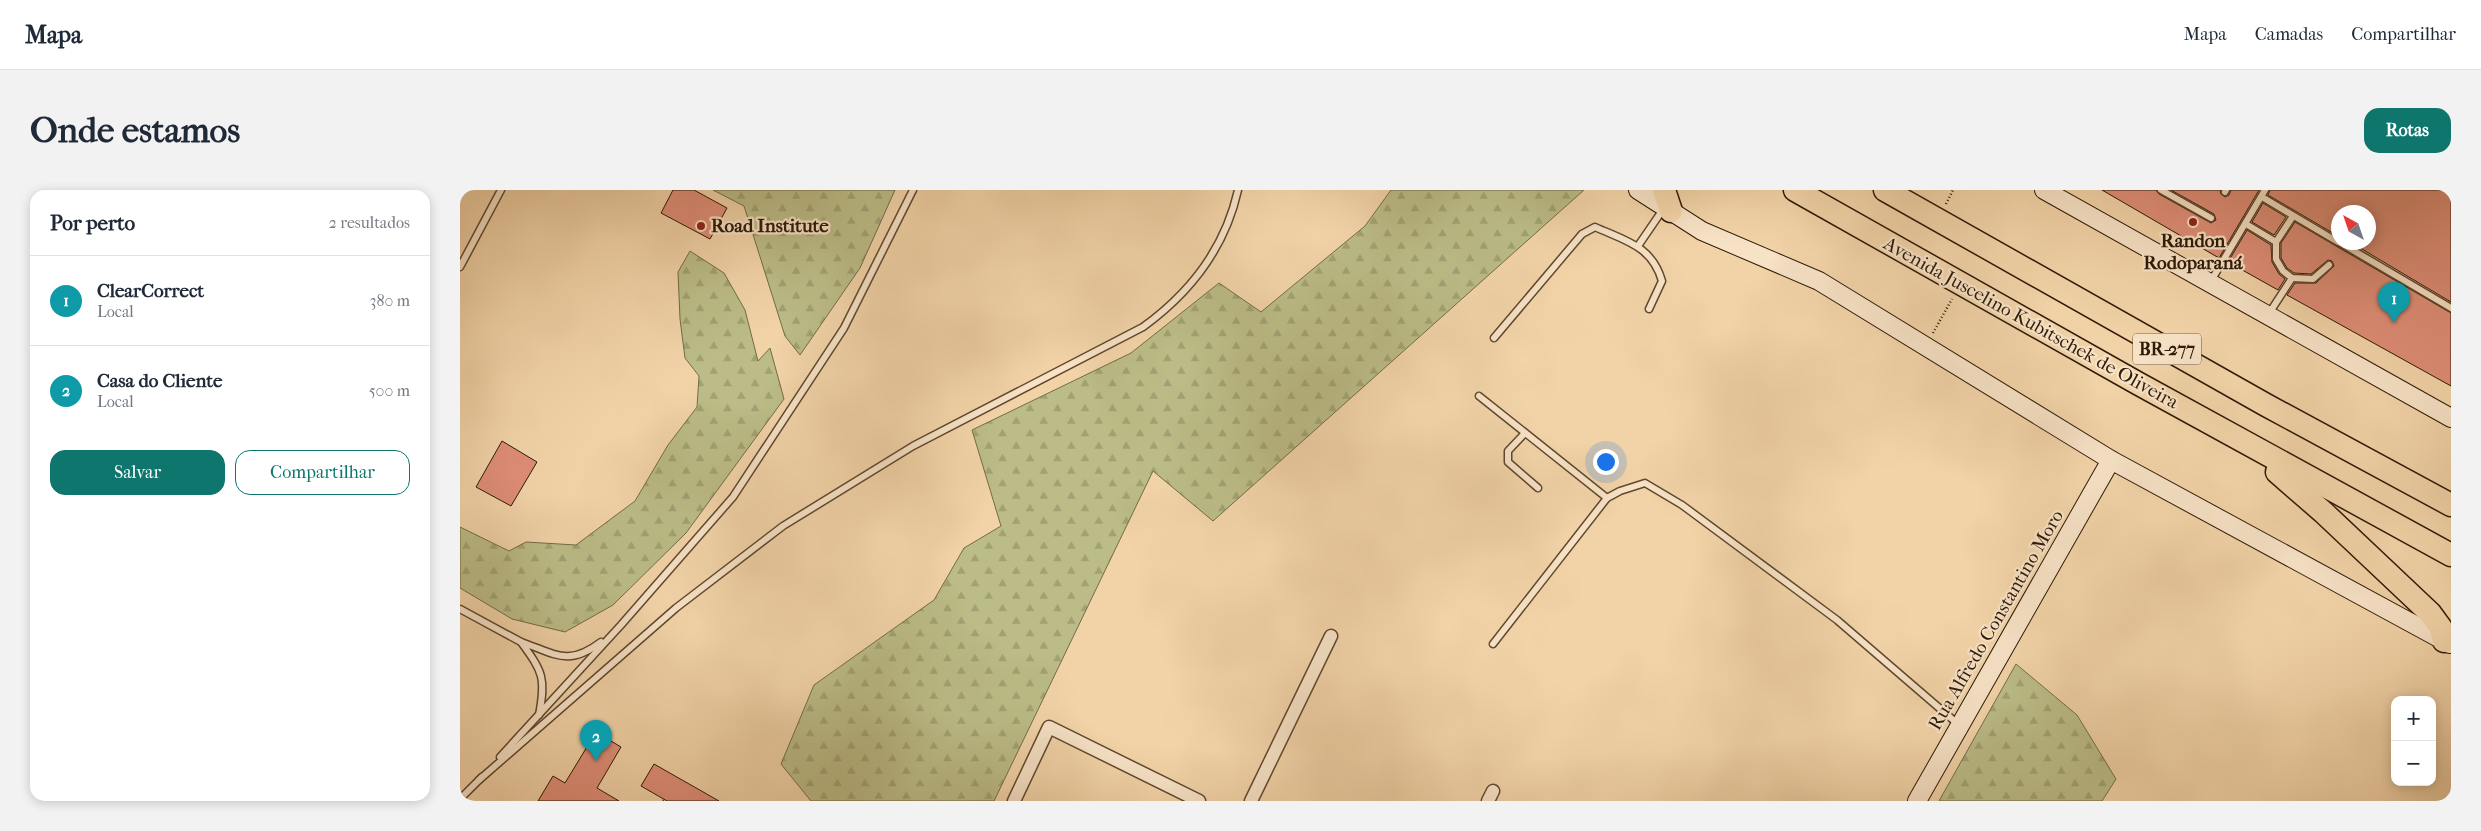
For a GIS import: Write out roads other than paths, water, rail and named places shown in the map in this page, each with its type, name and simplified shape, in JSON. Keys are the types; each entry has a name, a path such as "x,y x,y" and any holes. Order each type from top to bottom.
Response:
{"highway":[{"name":"Avenida Juscelino Kubitschek de Oliveira","path":"1795,190 2238,439 2451,555"},
{"name":"BR-277","path":"1885,190 2257,400 2451,506"},
{"path":"2238,439 2323,512 2430,613 2441,628 2448,643"}],"street":[{"path":"1638,190 1667,202 1702,231 1820,281 1924,347 2111,460 2448,643"},
{"path":"2044,190 2065,196 2210,284 2451,418"},
{"name":"Rua Alfredo Constantino Moro","path":"1918,801 2111,460"},
{"path":"1251,801 1331,636"},
{"path":"1014,801 1049,727 1199,801"}],"lane":[{"path":"460,267 501,190"},
{"path":"460,799 621,625 733,497 844,328 913,190"},
{"path":"479,780 676,608 783,526 913,446 1142,328 1169,308 1191,285 1215,252 1233,213 1238,190"},
{"path":"2162,190 2210,218"},
{"path":"2210,284 2265,190"},
{"path":"2262,197 2331,237"},
{"path":"1638,246 1667,202"},
{"path":"2293,216 2276,242 2276,259 2283,271 2292,278 2314,279 2329,265"},
{"path":"2246,224 2276,242"},
{"path":"1494,338 1582,234 1595,228 1638,246 1657,264 1662,281 1649,310"},
{"path":"2353,250 2451,308"},
{"path":"2267,316 2292,278"},
{"path":"1479,396 1607,498"},
{"path":"1525,433 1508,452 1508,462 1538,488"},
{"path":"1492,644 1607,498 1620,491 1646,483 1682,505 1837,620 1960,726"},
{"path":"460,608 521,642 556,656 572,657 586,654 621,625"},
{"path":"521,642 543,676 543,693 539,715"}],"place":[{"name":"Randon Rodoparaná","path":"2193,222"},
{"name":"Road Institute","path":"701,226"},
{"name":"ClearCorrect","path":"2394,323"},
{"name":"Casa do Cliente","path":"596,761"}]}
